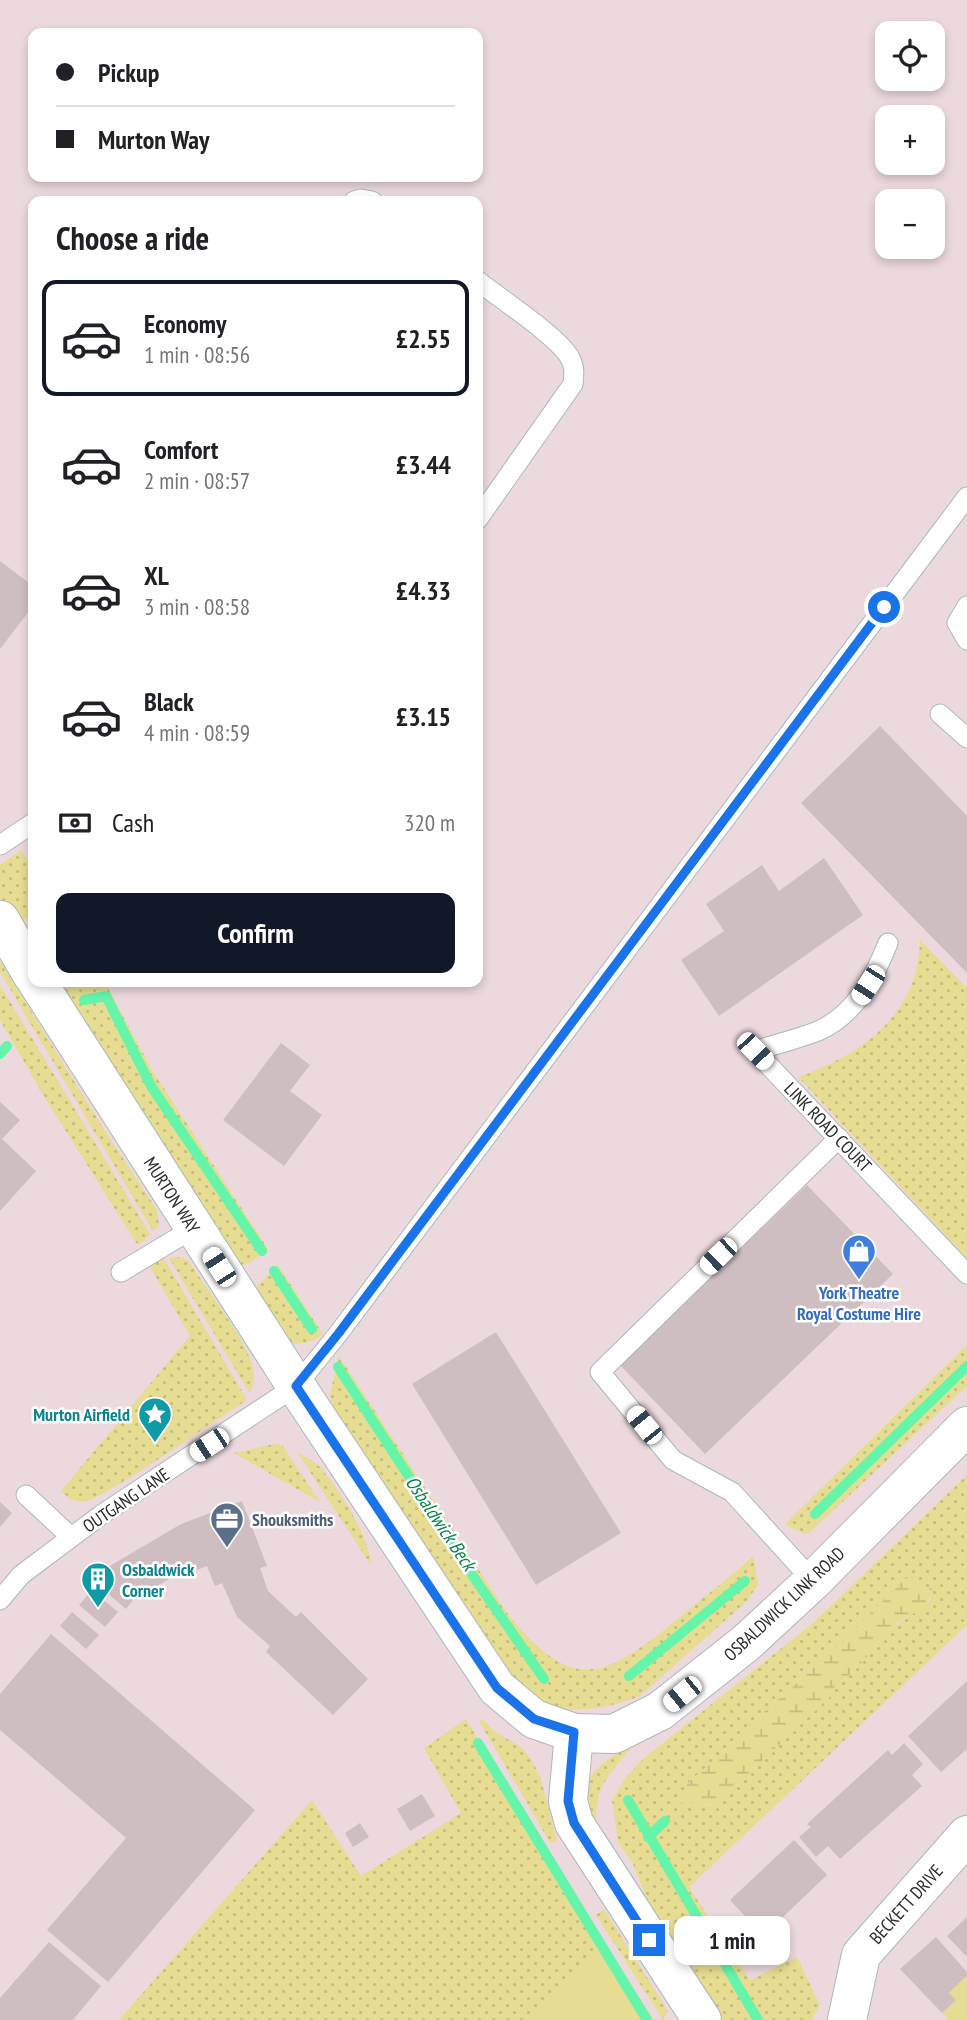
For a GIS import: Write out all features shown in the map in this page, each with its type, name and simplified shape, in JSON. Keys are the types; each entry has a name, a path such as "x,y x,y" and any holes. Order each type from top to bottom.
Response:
{"street":[{"name":"MURTON WAY","path":"40,987 296,1386 497,1688 534,1719 574,1732"},
{"name":"OSBALDWICK LINK ROAD","path":"574,1732 614,1734 660,1711 746,1643 813,1581 967,1426"},
{"path":"574,1732 568,1801 574,1823 702,2020"},
{"name":"BECKETT DRIVE","path":"847,2020 861,1955 967,1835"}],"lane":[{"path":"483,286 555,340 570,356 575,370 573,384 483,512"},
{"name":"OUTGANG LANE","path":"0,1600 21,1575 100,1515 296,1386 347,1323 967,497"},
{"path":"967,606 957,623 967,640"},
{"path":"940,714 967,738"},
{"path":"0,845 28,827"},
{"name":"LINK ROAD COURT","path":"888,943 871,980 841,1017 819,1030 755,1051 967,1273"},
{"path":"813,1581 732,1492 673,1460 600,1372 839,1139"},
{"path":"121,1272 194,1228"},
{"path":"26,1495 71,1537"}],"green space":[{"path":"21,850 28,861 28,919 18,919 10,915 0,899 0,865"},
{"path":"920,940 967,988 967,1258 798,1077 848,1054 891,1019 902,1004 912,982"},
{"path":"0,961 157,1210 159,1226 153,1231 0,972"},
{"path":"0,985 150,1234 144,1241 137,1244 45,1098 0,1020"},
{"path":"51,987 108,987 152,1070 268,1249 251,1262 235,1268"},
{"path":"163,1257 247,1400 133,1476 93,1499 82,1502 70,1499 61,1491 190,1336 149,1265"},
{"path":"177,1257 190,1263 225,1314 249,1356 254,1370 250,1394 169,1258"},
{"path":"278,1265 323,1334 310,1342 287,1343 253,1290"},
{"path":"967,1345 967,1386 810,1532 804,1534 785,1524"},
{"path":"339,1356 507,1613 531,1640 552,1657 571,1667 590,1670 630,1655 753,1556 758,1585 746,1602 640,1696 601,1707 572,1710 545,1705 533,1699 510,1675 332,1409 330,1394"},
{"path":"275,1444 282,1445 320,1502 234,1453"},
{"path":"297,1452 320,1467 344,1500 365,1541 371,1565"},
{"path":"967,1475 967,1625 689,1887 750,1980 797,1957 820,2005 812,2020 720,2020 656,1921 633,1864 618,1842 612,1800 626,1777 643,1759 813,1623","holes":["912,1577 925,1588 930,1587 933,1590 929,1601 890,1630 855,1670 835,1686 832,1695 723,1797 708,1806 689,1802 683,1795 687,1784 810,1669 824,1660 905,1579"]},
{"path":"912,1577 925,1588 930,1587 933,1590 924,1608 898,1622 855,1670 835,1686 832,1695 723,1797 706,1805 681,1802 687,1784 810,1669 824,1660 905,1579"},
{"path":"466,1719 577,1902 654,2020 642,2020 597,1949 523,2020 119,2020 312,1800 361,1876 461,1813 424,1748"},
{"path":"482,1719 494,1731 522,1748 531,1759 540,1776 557,1840 551,1844 479,1721"},
{"path":"636,1741 600,1791 596,1815 597,1832 584,1807 587,1784 608,1759"},
{"path":"604,1909 668,2011 663,2020 596,1915"},
{"path":"597,1948 642,2020 523,2020"},
{"path":"967,1975 967,2020 949,2020 942,2013 955,2000 949,1993"}],"building":[{"path":"0,561 28,582 28,613 0,649"},
{"path":"880,726 967,816 967,973 801,803"},
{"path":"824,858 863,915 719,1016 681,960 724,931 706,904 762,865 779,891"},
{"path":"281,1043 310,1065 290,1091 322,1115 284,1166 223,1120"},
{"path":"0,1102 20,1120 2,1139 36,1171 0,1211"},
{"path":"807,1185 893,1274 705,1454 620,1365"},
{"path":"496,1332 621,1533 536,1585 412,1384"},
{"path":"242,1501 267,1566 260,1568 268,1591 296,1617 301,1612 368,1679 333,1715 266,1652 270,1646 237,1617 222,1583 215,1586 207,1566 197,1570 195,1564 133,1600 126,1609 93,1581 103,1570 181,1524"},
{"path":"0,1502 12,1513 0,1527"},
{"name":"Osbaldwick Corner","path":"92,1590 118,1612 105,1627 79,1605"},
{"path":"72,1612 99,1635 86,1649 60,1626"},
{"path":"51,1634 255,1810 108,1982 47,1930 126,1838 0,1730 0,1694"},
{"path":"967,1681 967,1749 941,1772 908,1736"},
{"path":"904,1743 923,1764 912,1775 922,1786 840,1859 828,1846 816,1857 799,1837 811,1827 807,1824 888,1750 892,1755"},
{"path":"422,1794 435,1816 410,1831 397,1809"},
{"path":"360,1823 369,1837 353,1847 345,1833"},
{"path":"794,1840 827,1875 763,1936 730,1900"},
{"path":"967,1917 967,1957 947,1936"},
{"path":"936,1937 967,1972 949,1993 956,2000 942,2013 900,1969"},
{"path":"49,1942 101,1986 73,2020 0,2020 0,1998"}],"waterway":[{"name":"Osbaldwick Beck","path":"84,1000 106,996 151,1086 262,1251"},
{"name":"Osbaldwick Beck","path":"0,1054 7,1046"},
{"name":"Osbaldwick Beck","path":"274,1271 312,1329"},
{"path":"815,1514 967,1366"},
{"name":"Osbaldwick Beck","path":"338,1367 477,1582 544,1679"},
{"path":"629,1676 745,1581"},
{"path":"478,1743 647,2020"},
{"name":"Osbaldwick Beck","path":"628,1800 758,2020"},
{"path":"648,1837 665,1821"}],"place":[{"name":"York Theatre Royal Costume Hire","path":"859,1281"},
{"name":"Murton Airfield","path":"155,1444"},
{"name":"Shouksmiths","path":"227,1549"},
{"name":"Osbaldwick Corner","path":"98,1609"}],"route":[{"path":"649,1940 574,1823 568,1801 574,1732 534,1719 497,1688 296,1386 338,1334 884,607"}]}
